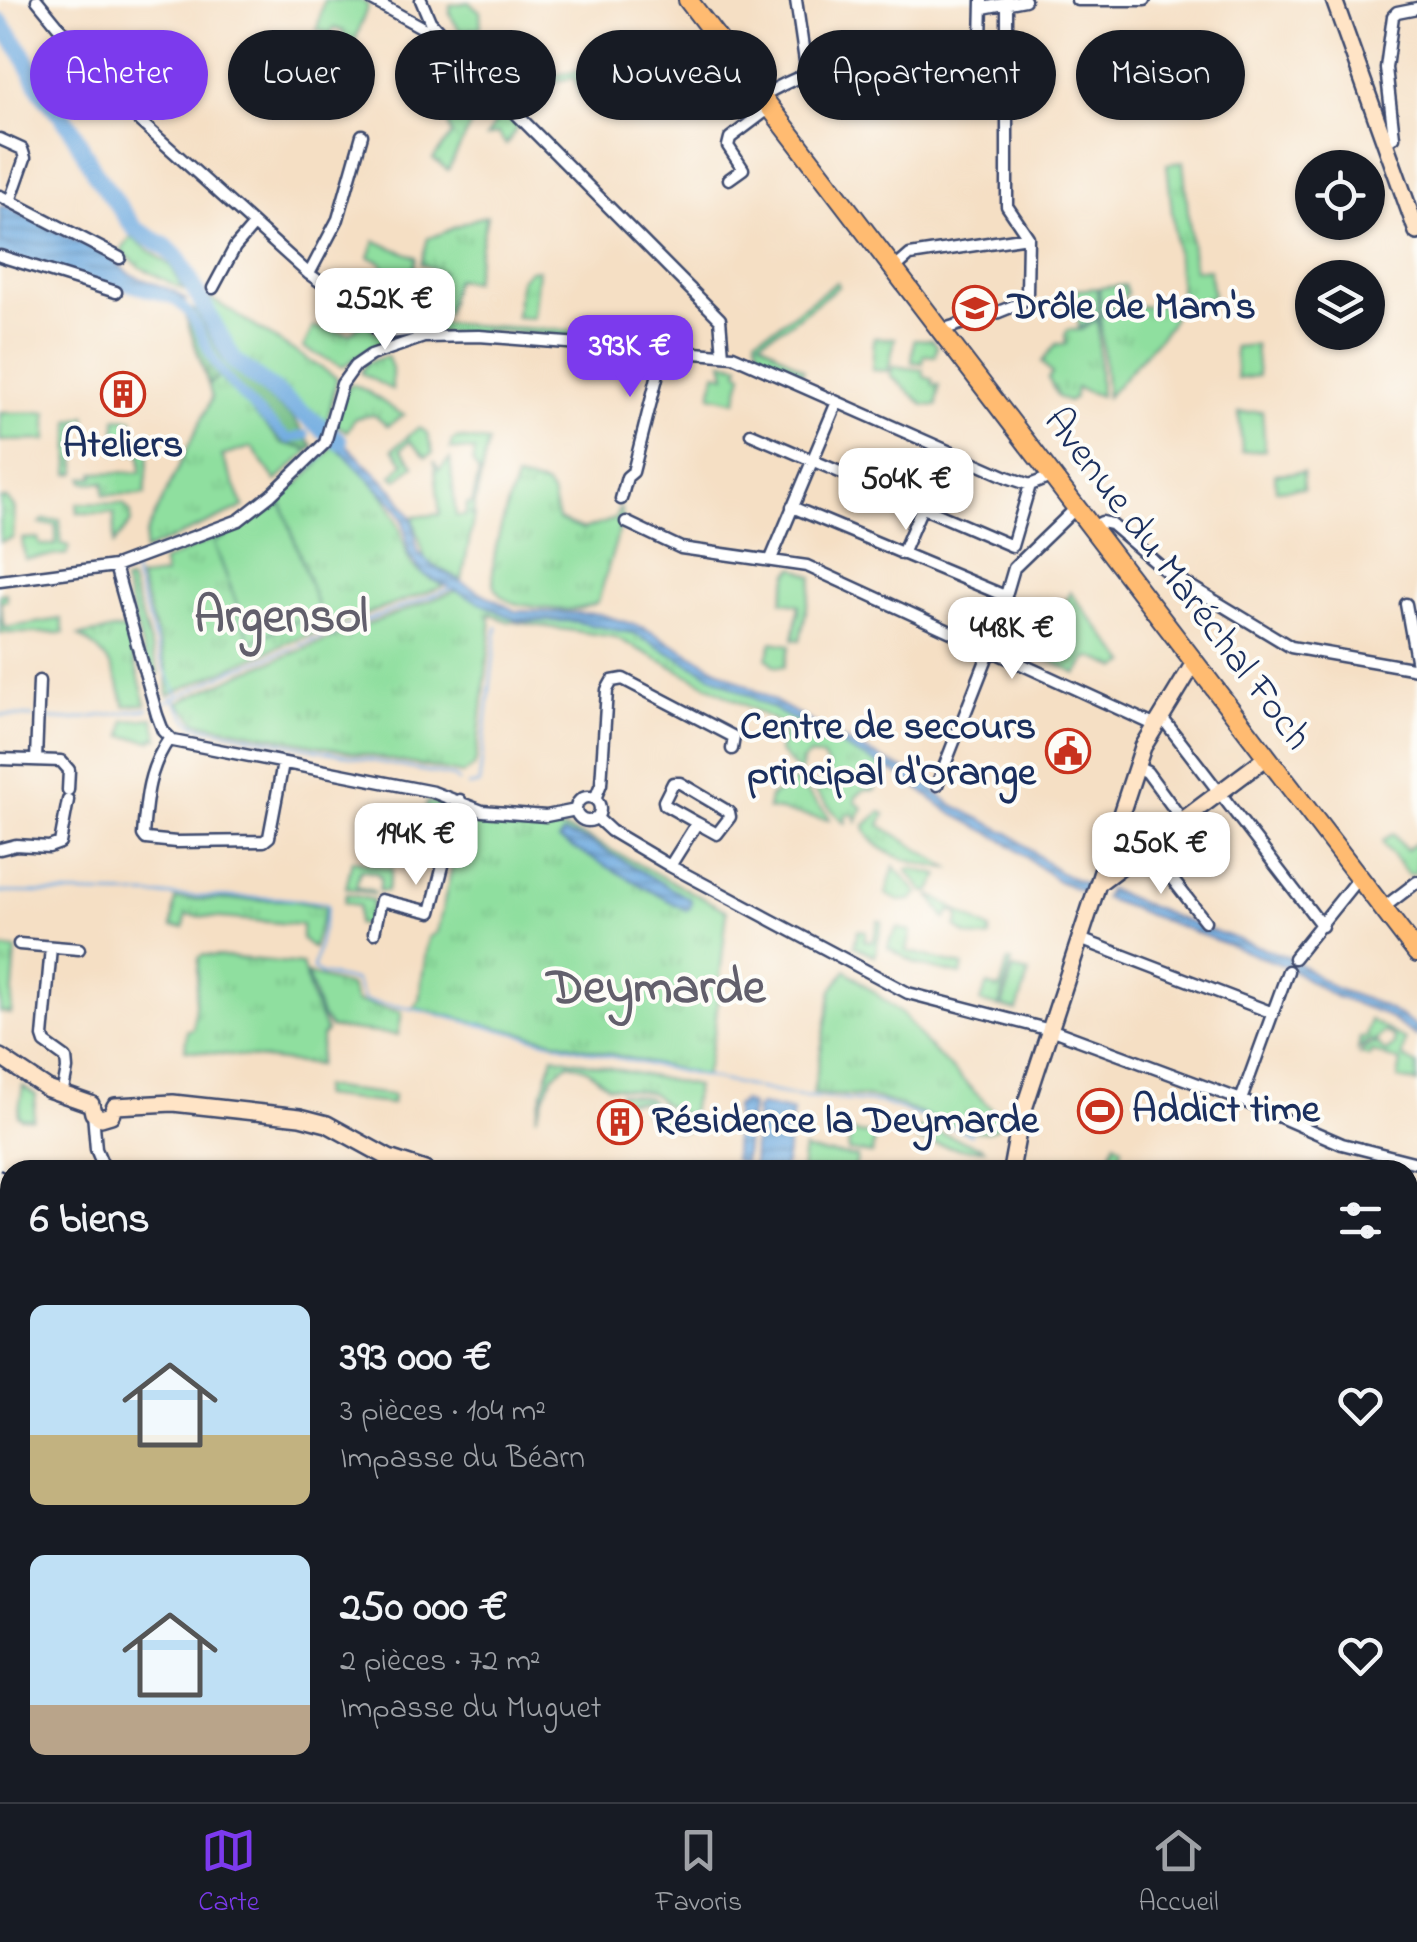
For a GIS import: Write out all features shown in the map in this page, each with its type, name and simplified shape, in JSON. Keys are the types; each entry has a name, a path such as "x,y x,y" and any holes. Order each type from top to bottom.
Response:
{"main road":[{"name":"Avenue du Maréchal Foch","path":"688,0 711,30"},
{"name":"Avenue du Maréchal Foch","path":"777,115 1417,953"}],"street":[{"path":"38,0 125,108 197,170 253,226 383,333 413,330 424,337"},
{"path":"372,0 427,25"},
{"path":"421,0 431,36 439,36 720,319 722,355"},
{"path":"796,0 800,30"},
{"path":"981,30 982,4 1025,0"},
{"path":"1077,0 1145,0"},
{"path":"1334,0 1417,232"},
{"path":"941,330 1024,300 1030,265 1028,236 1007,206 1007,1"},
{"path":"1385,143 1394,137 1386,68 1393,16 1417,8"},
{"path":"729,179 743,169 728,146 730,138 748,120"},
{"path":"309,274 338,219 362,135"},
{"path":"0,140 22,149 25,158 3,198 120,258"},
{"path":"213,288 234,247 253,226"},
{"path":"894,269 910,256 1028,236"},
{"path":"0,256 116,292"},
{"path":"0,581 115,566 239,520 271,496 325,443 348,374 371,355 424,337 479,336 722,355 770,370 1030,485 1053,476"},
{"path":"621,498 632,472 664,350"},
{"path":"771,559 837,402"},
{"path":"751,434 1012,546 1030,485"},
{"path":"902,554 946,451"},
{"path":"792,507 1005,596"},
{"path":"937,786 990,650 1014,568 1077,508"},
{"path":"626,522 681,548 807,566 990,650 1157,720 1220,793 1322,926"},
{"path":"1092,527 1102,522 1111,524 1167,572 1291,646 1417,667 1406,604"},
{"path":"115,566 157,715 169,739 460,800 482,811 553,815 576,810"},
{"path":"1013,1160 1020,1120 1048,1030 1138,767 1157,720 1194,663"},
{"path":"595,799 601,784 607,690 612,680 623,679 734,737 732,749"},
{"path":"36,760 39,680"},
{"path":"169,739 154,761 144,813 146,839 264,841 269,837 283,763"},
{"path":"1102,878 1148,848 1267,757"},
{"path":"0,759 61,761 66,765 68,795 60,843 48,847 16,844 0,850"},
{"path":"1138,767 1147,772 1183,821"},
{"path":"673,783 680,783 729,812 730,817 717,834 697,823 665,806 673,783"},
{"path":"595,799 581,800 576,810 586,821 597,818"},
{"path":"595,799 600,808 597,818"},
{"path":"429,925 460,800"},
{"path":"597,818 611,831 670,866 908,994 1048,1030 1240,1100 1342,1144 1409,1160"},
{"path":"670,866 697,823"},
{"path":"1148,848 1205,921"},
{"path":"1294,958 1359,877"},
{"path":"1383,908 1417,882"},
{"path":"374,932 381,900 431,912"},
{"path":"1080,939 1273,1013"},
{"path":"18,944 79,949"},
{"path":"51,947 43,1037 45,1043 66,1058 62,1095"},
{"path":"1240,1100 1288,971"},
{"path":"0,1056 38,1084 102,1110 180,1104 300,1117 327,1124 395,1160"},
{"path":"101,1160 94,1136 102,1110"}],"green space":[{"path":"324,0 361,0 368,5 359,30 317,30"},
{"path":"469,2 480,11 481,27 459,30 450,15 450,5"},
{"path":"576,72 576,83 574,78 556,81 556,75"},
{"path":"447,120 465,120 471,124 448,170 433,159 452,135"},
{"path":"496,120 511,120 518,127 506,145 498,133 487,137"},
{"path":"1183,162 1194,270 1209,269 1213,296 1192,304 1181,300 1167,164"},
{"path":"487,216 473,282 455,279 446,315 430,314 442,272 421,264 428,238"},
{"path":"131,237 171,266 184,290 140,267 121,251"},
{"path":"375,241 416,257 410,291 394,284 396,275 369,257"},
{"path":"530,270 538,270 533,318 516,317 520,280"},
{"path":"837,282 839,286 789,324 760,340 804,370 801,374 766,357 756,337"},
{"path":"1125,285 1127,294 1101,314 1099,288"},
{"path":"1097,288 1098,316 1079,328 1076,290"},
{"path":"202,293 337,378 326,426 247,367"},
{"path":"1126,300 1129,307 1168,305 1173,317 1107,397 1100,317"},
{"path":"182,306 196,311 224,361 293,418 314,447 310,450 282,443 220,377 208,384"},
{"path":"1098,319 1100,396 1076,388 1074,398 1068,402 1058,397 1048,378 1052,374 1042,362 1056,344 1066,344 1068,330 1081,330"},
{"path":"365,320 379,334 409,332 409,336 368,349 343,367 303,348 313,327 350,334"},
{"path":"386,320 578,331 607,335 607,339 485,330 430,332 404,326 385,331 377,324"},
{"path":"874,338 895,338 888,371 872,370"},
{"path":"914,339 932,340 937,346 935,356 924,355 923,363 912,362"},
{"path":"1255,345 1258,376 1237,379 1234,347"},
{"path":"387,356 392,368 392,390 361,373 366,363"},
{"path":"723,361 740,365 738,371 743,374 736,401 711,395 716,373 726,375"},
{"path":"893,366 923,370 924,377 939,385 937,406 924,405 890,375"},
{"path":"219,377 282,443 310,450 276,481 252,447 222,456 244,507 144,551 146,534 212,398 208,384"},
{"path":"351,384 404,415 388,426 374,415 355,418 347,431 335,424 345,390"},
{"path":"1262,411 1265,450 1242,452 1239,413"},
{"path":"47,412 47,440 0,441 0,413"},
{"path":"86,416 86,423 76,424 77,473 69,474 70,421"},
{"path":"116,418 133,419 133,431 140,435 149,432 141,449 149,451 145,494 104,495 104,483 84,482 83,478 94,477 94,473 141,472 141,453 116,453"},
{"path":"419,427 427,433 433,453 426,457 410,441 401,449 414,465 397,480 392,476 404,463 393,449"},
{"path":"457,438 488,442 473,513 469,515 474,515 462,580 426,562 413,517 440,514 434,461 439,470 450,459 456,516 465,516 467,504 472,504 479,473 473,464 475,451 450,449"},
{"path":"333,446 360,468 383,495 395,516 412,565 445,586 285,644 168,695 167,669 139,578 165,575 162,562 233,528 277,501"},
{"path":"1303,472 1304,488 1276,490 1275,474"},
{"path":"516,479 545,485 552,494 558,520 583,530 615,519 620,507 623,517 598,602 575,609 551,609 516,604 499,594 494,585 495,555"},
{"path":"0,499 7,499 15,508 13,538 0,542"},
{"path":"77,503 123,504 131,513 131,522 114,544 114,513 78,513"},
{"path":"282,504 319,610 251,642 214,543"},
{"path":"43,520 60,520 61,544 69,546 67,554 25,559 22,539 38,538 40,545 56,545 56,525 40,524"},
{"path":"795,567 813,577 800,640 793,639 799,605 782,601 789,573"},
{"path":"130,581 159,673 150,675 124,582"},
{"path":"457,590 518,621 572,621 633,633 887,767 876,778 875,790 864,790 856,797 855,802 863,808 857,821 855,815 849,814 843,822 811,787 828,781 828,766 823,757 810,755 802,761 800,775 779,751 785,726 615,637 507,621 489,613 491,631 476,761 463,774 197,722 178,702 247,671"},
{"path":"1070,592 1127,663 1118,668 1093,657 1077,674 1043,657"},
{"path":"0,602 4,628 61,619 64,633 0,633"},
{"path":"126,630 146,704 125,706 110,665 79,636"},
{"path":"772,642 790,645 784,667 775,666 767,658"},
{"path":"153,718 159,738 152,741 123,736 125,721"},
{"path":"795,780 830,820 768,809 770,797"},
{"path":"444,801 449,807 443,843 420,838 427,802"},
{"path":"881,812 885,814 880,825 949,868 913,862 876,844 865,825"},
{"path":"473,822 566,830 590,839 727,911 714,1035 705,1076 414,1008 419,1000 428,938 437,932 457,846"},
{"path":"1393,834 1406,850 1417,842 1417,872 1408,875 1384,845 1383,840"},
{"path":"352,860 392,869 387,891 379,891 381,878 376,873 360,870 356,887 374,894 346,888"},
{"path":"894,866 918,893 911,900 899,901 886,894"},
{"path":"907,870 939,875 931,891 924,892"},
{"path":"346,894 373,900 367,926 357,924 359,906 344,902"},
{"path":"929,894 990,930 990,937 975,938 963,933 956,926 958,913 950,911 946,919"},
{"path":"175,899 290,900 326,907 313,948 302,939 302,925 186,915 184,928 172,927"},
{"path":"878,921 882,922 875,956 854,946 858,930 866,931 864,940 873,942"},
{"path":"898,928 911,932 907,951 963,966 961,975 919,965 888,948"},
{"path":"0,948 16,950 11,1014 0,1012"},
{"path":"199,957 302,964 326,1032 318,1065 185,1050 187,1030 193,1029"},
{"path":"1008,961 1012,962 999,1007 980,1002 988,985 1000,989"},
{"path":"1013,969 1029,973 1017,1011 1002,1007"},
{"path":"846,970 903,1015 926,1044 995,1112 1001,1119 995,1128 983,1132 967,1130 883,1100 813,1094 832,990"},
{"path":"307,974 350,986 356,1002 402,1012 398,1035 330,1028 320,1014"},
{"path":"1370,1020 1405,1040 1402,1057 1417,1065 1417,1083 1398,1079 1401,1062 1371,1051 1370,1056 1360,1054 1368,1045 1376,1043 1386,1052 1395,1045 1393,1036 1384,1032 1358,1050"},
{"path":"553,1056 696,1086 690,1118 663,1104 652,1093 608,1086 587,1069 569,1063 553,1075 536,1117"},
{"path":"23,1086 36,1095 33,1119 18,1115"},
{"path":"322,1087 393,1095 392,1104 321,1096"},
{"path":"620,1093 648,1098 690,1130 675,1131 658,1124 658,1120 645,1115 645,1102 619,1100"},
{"path":"922,1127 984,1149 917,1141 914,1132"},
{"path":"850,1132 875,1135 872,1154 848,1151"},
{"path":"1115,1142 1122,1147 1120,1156 1130,1160 1109,1160"},
{"path":"804,1148 857,1157 857,1160 802,1160"}],"water":[{"path":"3,205 110,257 129,274 174,291 187,301 0,244"},
{"path":"334,433 397,494 413,520 417,551 432,566 515,611 599,614 644,628 851,744 916,775 949,803 1010,834 1060,873 1088,885 1086,893 1058,881 1005,841 951,813 900,775 633,633 572,621 518,621 423,574 409,555 404,522 396,506 332,442"},
{"path":"563,834 590,842 691,900 690,908 686,910 559,840"},
{"path":"1108,889 1179,919 1291,958 1287,967 1104,898"},
{"path":"1295,961 1334,988 1381,1005 1417,1027 1417,1037 1382,1013 1334,996 1291,969"},
{"path":"743,1101 751,1105 744,1160 734,1160 735,1106"},
{"path":"760,1105 793,1112 786,1160 753,1160 756,1109"}],"waterway":[{"path":"0,22 23,54 42,92 70,126 95,173 135,229 178,259 234,361 339,441"},
{"path":"0,249 172,299 188,312 216,364 250,404 289,439 305,435"},
{"path":"284,489 325,455"},
{"path":"148,559 201,539"},
{"path":"131,564 163,666 178,695"},
{"path":"163,704 229,672 458,586"},
{"path":"468,786 479,784 497,627"},
{"path":"172,697 188,720 198,726 454,777 458,782"},
{"path":"41,718 71,720 148,709"},
{"path":"0,715 33,717"},
{"path":"0,892 280,898 325,903 328,906 313,969 355,981 364,1001 415,1009 794,1096 882,1103 971,1134"}],"place":[{"name":"Drôle de Mam's","path":"975,308"},
{"name":"Ateliers","path":"123,394"},
{"name":"Centre de secours principal d'Orange","path":"1068,751"},
{"name":"Addict time","path":"1100,1111"},
{"name":"Résidence la Deymarde","path":"620,1122"}],"district":[{"name":"Argensol","path":"281,618"},
{"name":"Deymarde","path":"656,989"}]}
